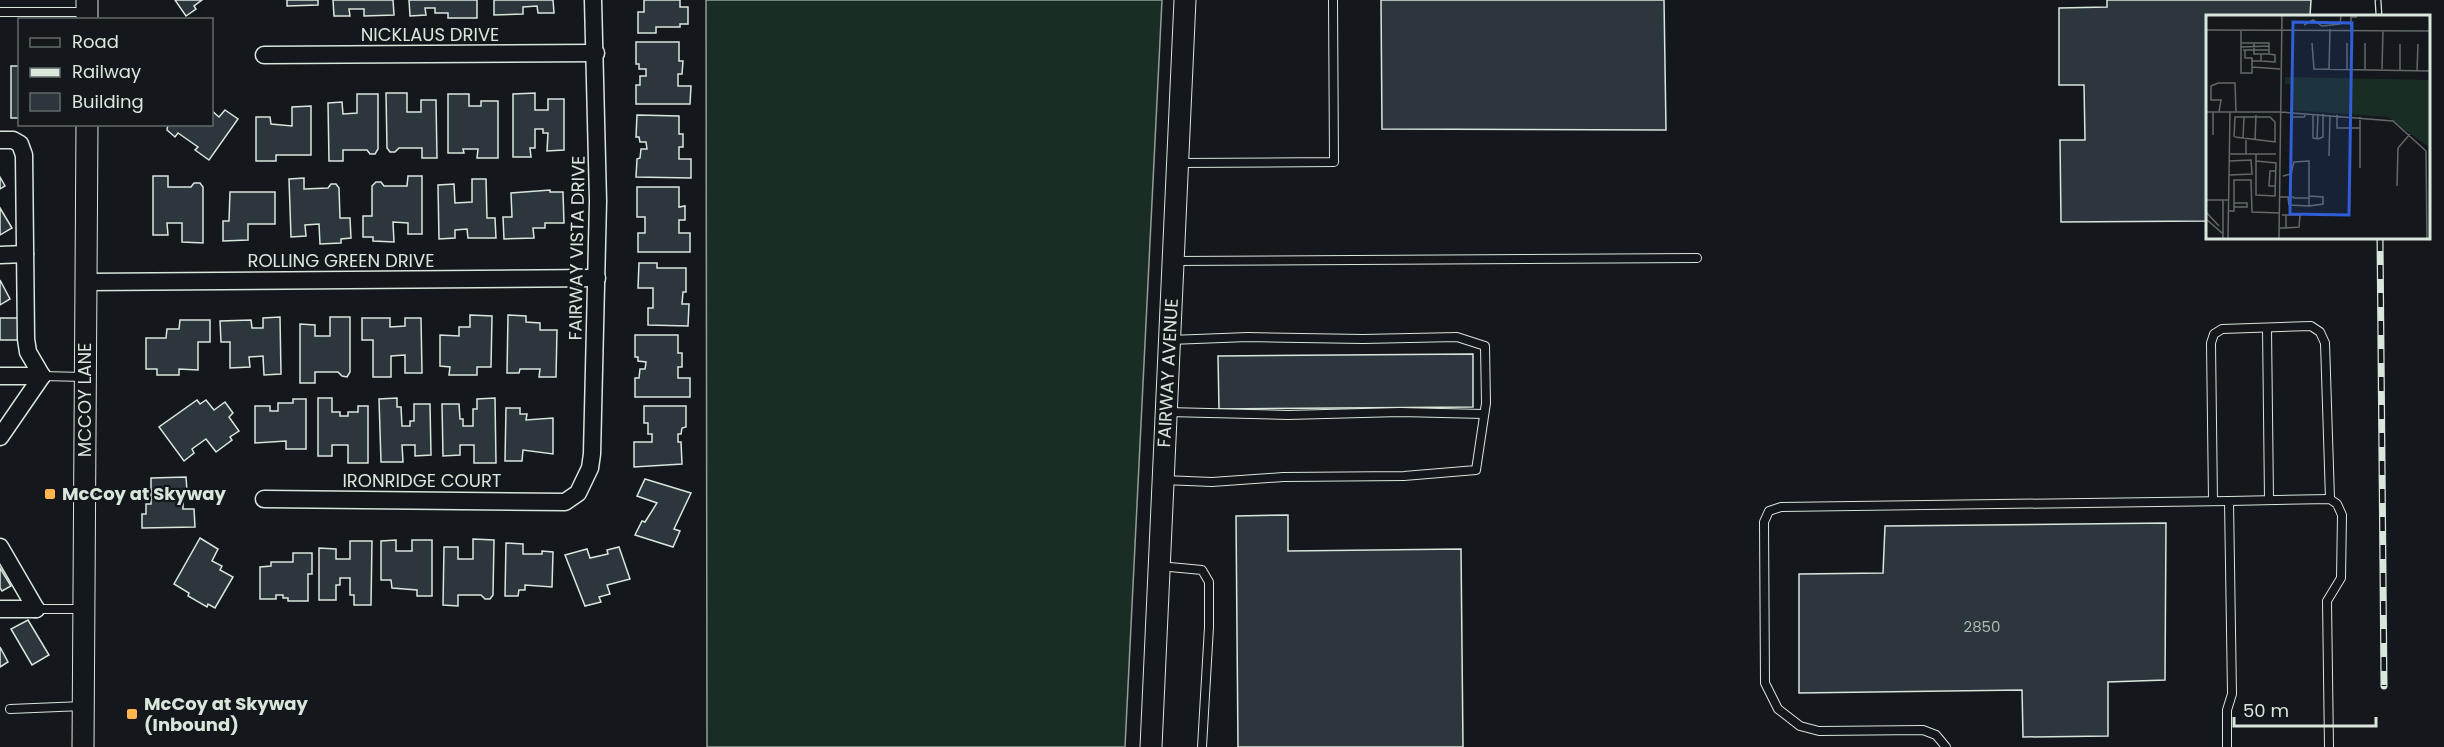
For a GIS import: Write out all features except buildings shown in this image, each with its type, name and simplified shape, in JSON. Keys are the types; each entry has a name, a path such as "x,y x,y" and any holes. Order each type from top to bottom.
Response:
{"street":[{"name":"FAIRWAY VISTA DRIVE","path":"578,493 590,468 592,454 598,201 593,0"},
{"name":"FAIRWAY AVENUE","path":"1151,747 1185,0"},
{"name":"NICKLAUS DRIVE","path":"264,56 596,53"},
{"name":"MCCOY LANE","path":"83,747 87,126"},
{"path":"0,140 13,140 20,144 24,155 27,346 34,366 42,376"},
{"path":"0,255 25,255"},
{"name":"ROLLING GREEN DRIVE","path":"86,282 597,278"},
{"path":"0,376 42,376"},
{"path":"0,437 42,376"},
{"name":"IRONRIDGE COURT","path":"264,499 565,502 578,493"},
{"path":"0,547 36,609"},
{"path":"0,609 36,609"}],"lane":[{"path":"1178,163 1334,162 1333,0"},
{"path":"0,12 87,10"},
{"path":"1172,260 1697,258"},
{"path":"2213,501 2211,342 2214,334 2222,329 2311,326 2320,332 2325,343 2330,499"},
{"path":"2267,328 2269,500"},
{"path":"1163,480 1212,482 1283,477 1404,476 1476,470 1485,414 1485,346 1457,337 1363,339 1248,336 1169,340"},
{"path":"42,376 86,377"},
{"path":"1166,412 1288,415 1400,412 1485,414"},
{"path":"1946,747 1936,735 1923,730 1819,731 1800,726 1778,710 1765,683 1764,522 1769,511 1782,507 2330,499 2337,504 2342,515 2341,578 2327,601 2329,747"},
{"path":"2227,747 2227,710 2232,694 2229,501"},
{"path":"1159,566 1202,570 1209,582 1202,747"},
{"path":"36,609 84,609"},
{"path":"10,709 83,706"}],"green space":[{"path":"706,0 1162,0 1125,747 707,747"}],"railway":[{"path":"2378,0 2379,15"},
{"path":"2380,238 2384,686"}],"place":[{"name":"McCoy at Skyway","path":"50,494"},
{"name":"McCoy at Skyway (Inbound)","path":"132,714"}]}
